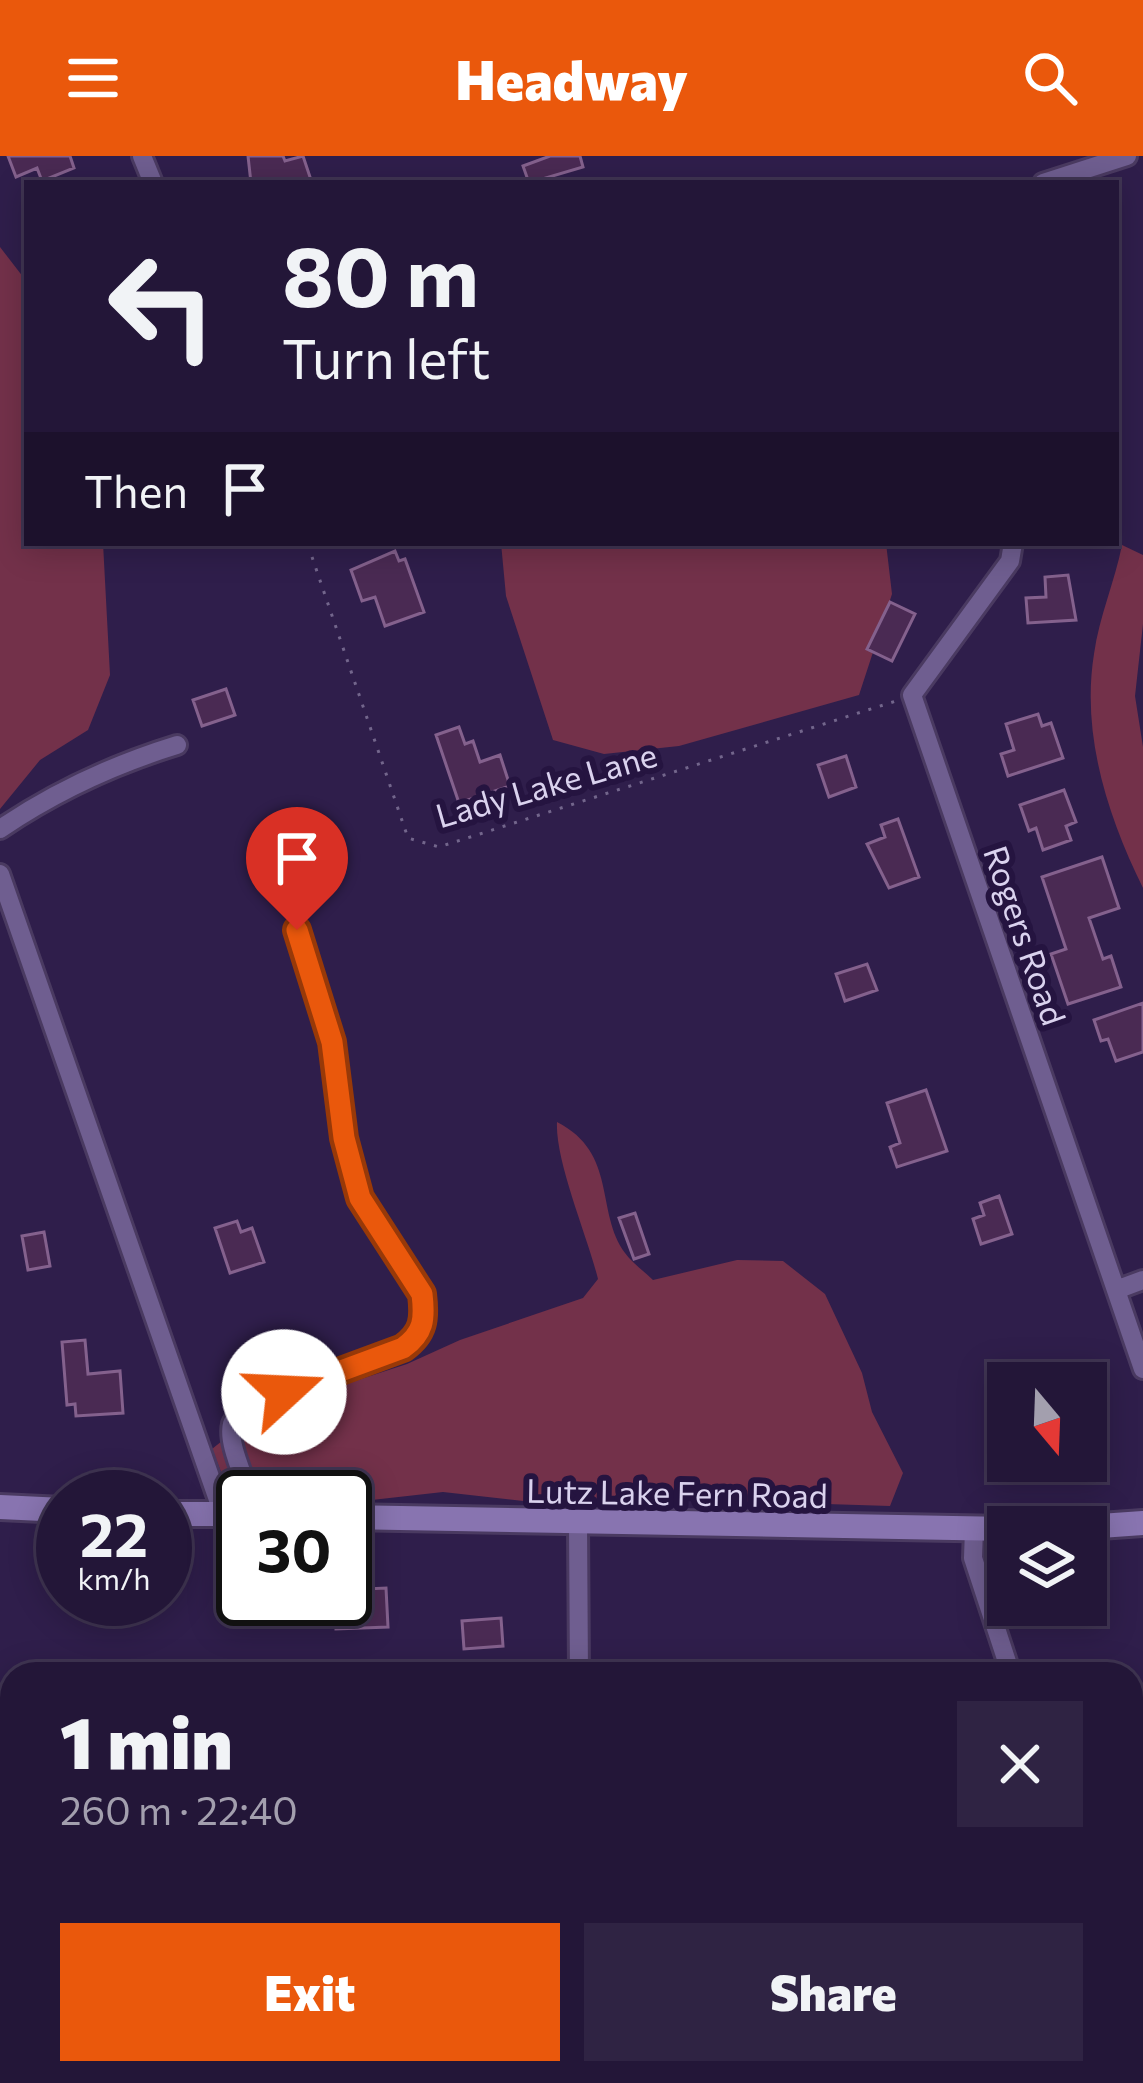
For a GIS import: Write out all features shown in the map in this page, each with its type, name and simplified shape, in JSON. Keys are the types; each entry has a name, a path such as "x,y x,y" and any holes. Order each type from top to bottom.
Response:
{"main road":[{"path":"0,1507 36,1509"},
{"name":"Lutz Lake Fern Road","path":"372,1518 987,1529"},
{"path":"1107,1526 1143,1523"}],"street":[{"path":"1052,180 1126,156"},
{"path":"912,695 1010,561 1012,546"},
{"name":"Rogers Road","path":"912,695 1143,1369"},
{"path":"0,829 52,794 125,761 177,745"},
{"path":"0,874 217,1470"},
{"path":"242,1470 230,1430 236,1417 258,1402 403,1348 416,1338 424,1312 422,1294 360,1198 344,1138 332,1042 297,930"},
{"path":"1116,1290 1143,1280"},
{"path":"578,1524 579,1662"},
{"path":"974,1529 973,1558 1007,1662"}],"path":[{"name":"Lady Lake Lane","path":"312,557 408,838 439,847 912,695"}],"shaded area":[{"path":"0,247 24,278 24,546 103,546 110,675 88,730 40,760 0,809"},
{"path":"1122,545 1143,555 1143,624 1135,696 1143,747 1143,888 1100,775 1091,715 1096,640"},
{"path":"501,546 886,546 892,594 859,695 679,746 604,754 553,740 506,596"},
{"path":"557,1122 589,1150 616,1237 628,1257 653,1280 737,1260 783,1261 825,1294 862,1373 872,1412 903,1473 890,1506 693,1500 558,1505 443,1492 372,1500 372,1470 220,1470 212,1449 257,1413 407,1364 460,1340 583,1298 598,1279"}],"building":[{"path":"8,156 70,156 74,168 44,180 37,168 16,177"},
{"path":"248,156 283,156 285,161 303,156 311,180 251,180"},
{"path":"550,156 580,156 583,167 528,180 523,166"},
{"path":"395,551 399,561 405,559 424,612 385,626 375,597 362,601 351,570"},
{"path":"1068,575 1076,620 1028,623 1026,598 1046,597 1045,577"},
{"path":"890,602 915,614 892,661 867,649"},
{"path":"226,689 235,715 202,726 193,700"},
{"path":"1038,714 1042,726 1051,723 1063,758 1008,776 1001,754 1014,750 1006,724"},
{"path":"459,727 465,744 473,741 480,762 500,755 510,786 459,803 436,735"},
{"path":"846,756 856,787 829,797 818,765"},
{"path":"1064,790 1076,822 1066,826 1071,840 1043,850 1036,828 1029,831 1020,805"},
{"path":"898,819 919,877 889,888 867,844 885,837 881,825"},
{"path":"1102,857 1119,908 1089,918 1103,959 1111,956 1121,987 1068,1004 1051,954 1066,949 1042,877"},
{"path":"867,964 877,990 845,1001 836,974"},
{"path":"1143,1003 1143,1052 1116,1061 1108,1039 1101,1041 1094,1020"},
{"path":"926,1090 947,1151 897,1167 890,1147 900,1143 887,1103"},
{"path":"999,1196 1012,1234 981,1244 973,1219 984,1215 980,1203"},
{"path":"635,1213 649,1254 634,1259 619,1218"},
{"path":"237,1221 241,1232 252,1228 264,1262 230,1273 215,1228"},
{"path":"44,1232 50,1266 28,1270 22,1236"},
{"path":"85,1340 88,1374 120,1371 123,1413 76,1416 75,1404 67,1405 62,1342"},
{"path":"386,1588 388,1627 336,1629 372,1626 372,1589"},
{"path":"501,1618 503,1646 464,1649 462,1621"}],"route":[{"path":"284,1392 403,1348 423,1327 424,1312 422,1294 360,1198 344,1138 332,1042 297,930"}]}
